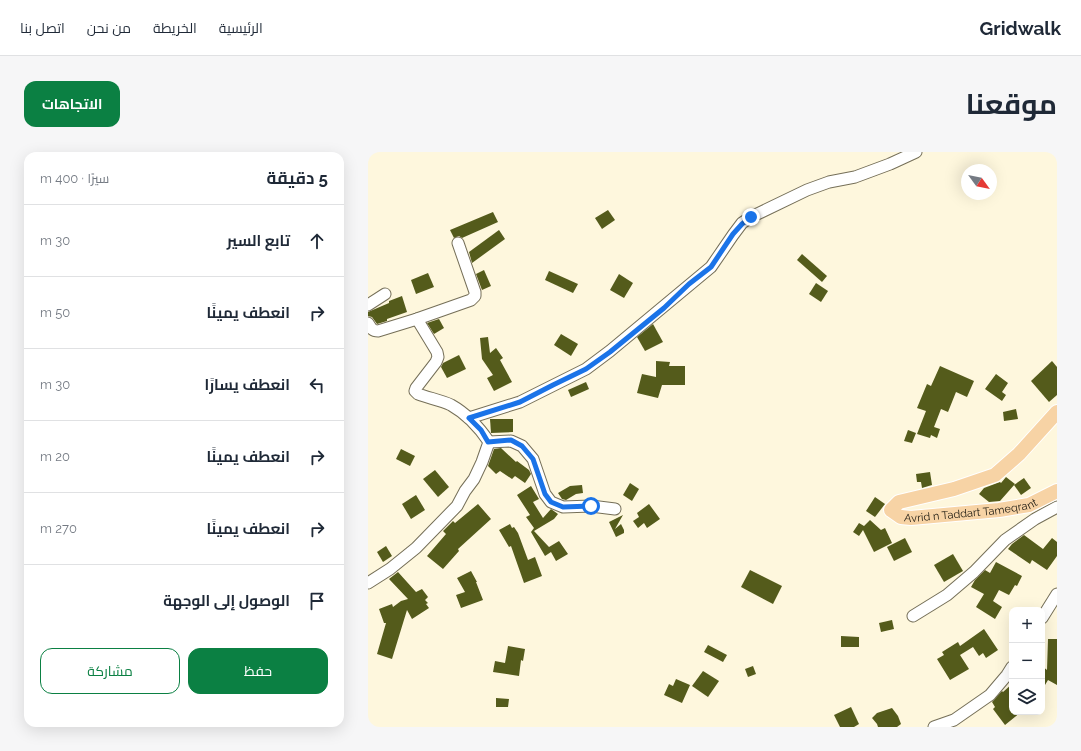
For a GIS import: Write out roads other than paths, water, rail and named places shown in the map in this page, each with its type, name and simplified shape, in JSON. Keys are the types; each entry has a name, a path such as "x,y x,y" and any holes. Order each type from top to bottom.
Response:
{"main road":[{"name":"Avrid n Taddart Tameqrant","path":"1057,412 1019,454 995,475 954,489 899,502 891,510 901,517 911,518 999,510 1029,505 1057,491"}],"street":[{"path":"469,418 520,402 586,369 610,352 711,267 737,229 751,217 807,190 829,182 855,177 890,164 916,152"},
{"path":"368,322 371,330 378,331 471,300 475,296 475,292 458,243"},
{"path":"368,305 384,294"},
{"path":"368,583 390,569 416,548 457,506 465,491 474,479 482,462 488,442 481,430 469,418 450,405 418,394 415,391 438,357 437,352 417,319"},
{"path":"488,442 511,440 522,446 533,459 545,494 551,502 563,507 591,506 615,509"},
{"path":"913,616 947,595 974,572 1005,540 1035,519 1057,507"},
{"path":"1045,613 1057,594"},
{"path":"934,727 954,720 990,695 1009,672"}]}
